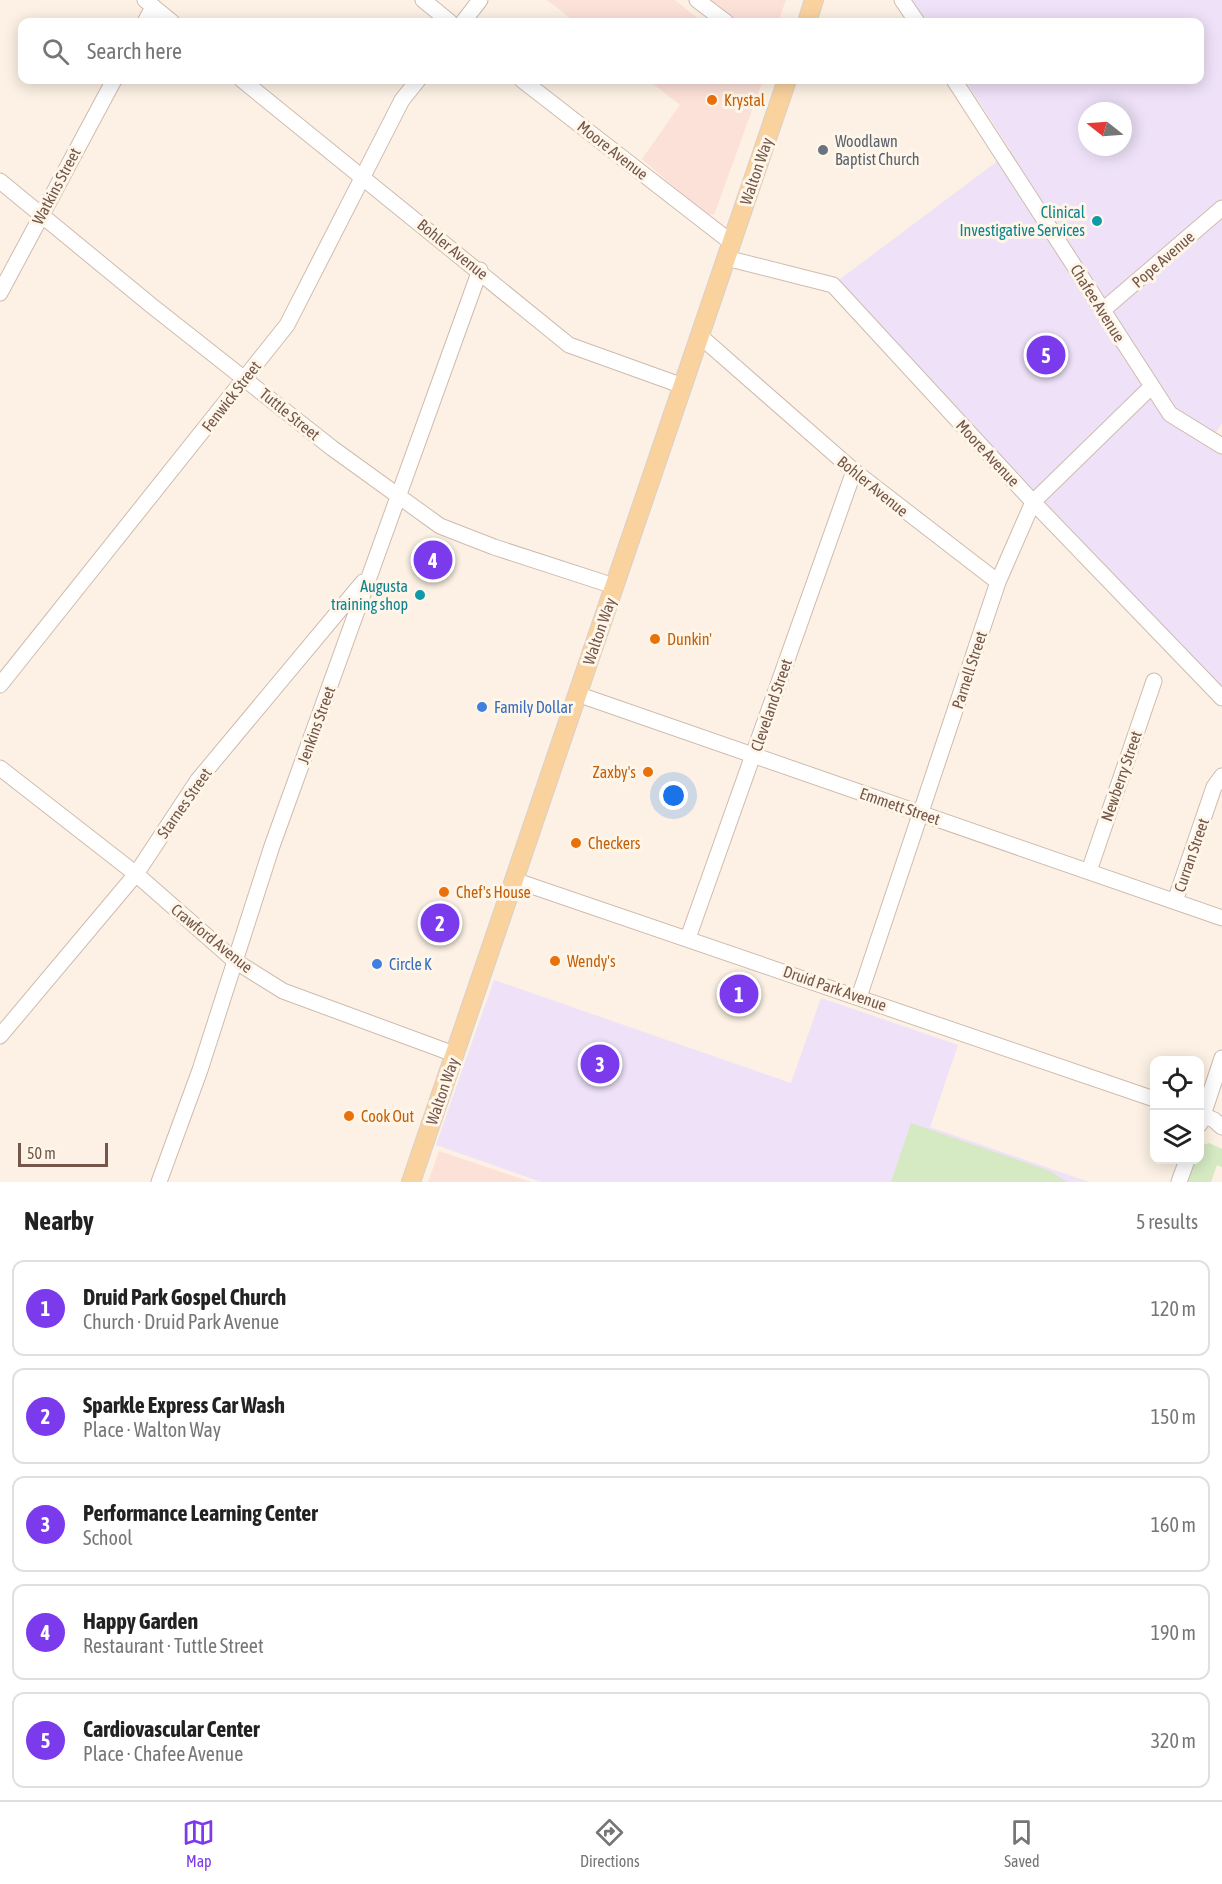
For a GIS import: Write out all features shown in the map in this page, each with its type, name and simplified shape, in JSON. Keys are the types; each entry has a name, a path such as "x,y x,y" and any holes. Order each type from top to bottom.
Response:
{"main road":[{"path":"808,18 814,0"},
{"name":"Walton Way","path":"411,1182 786,84"}],"street":[{"path":"423,0 445,18"},
{"path":"466,18 480,0"},
{"path":"697,0 721,18"},
{"path":"902,0 914,18"},
{"path":"149,4 167,18"},
{"name":"Watkins Street","path":"0,293 112,84"},
{"name":"Bohler Avenue","path":"247,84 480,270 569,345 682,386"},
{"name":"Fenwick Street","path":"0,685 287,325 402,100 415,84"},
{"name":"Moore Avenue","path":"527,84 729,250 833,285 1033,502 1222,698"},
{"name":"Chafee Avenue","path":"957,84 1170,414 1222,446"},
{"name":"Tuttle Street","path":"0,181 152,306 332,448 440,526 494,547 614,586"},
{"name":"Pope Avenue","path":"1103,310 1222,208"},
{"name":"Jenkins Street","path":"159,1182 200,1070 272,846 480,270"},
{"name":"Bohler Avenue","path":"700,336 854,471 998,582"},
{"name":"Parnell Street","path":"859,997 998,582 1033,502 1151,387"},
{"name":"Cleveland Street","path":"688,938 854,471"},
{"name":"Starnes Street","path":"0,1036 136,874 198,780 370,573"},
{"name":"Newberry Street","path":"1089,872 1154,681"},
{"name":"Emmett Street","path":"577,694 1222,918"},
{"name":"Crawford Avenue","path":"0,768 136,874 235,961 283,991 454,1054"},
{"name":"Curran Street","path":"1175,901 1214,787 1222,776"},
{"name":"Druid Park Avenue","path":"514,880 1150,1097"},
{"path":"1210,1120 1222,1058"},
{"path":"1179,1182 1186,1164"}],"shaded area":[{"path":"547,0 675,0 697,18 570,18"},
{"path":"709,0 786,0 779,18 732,18"},
{"path":"911,0 1222,0 1222,423 1215,434 1222,439 1222,688 835,283 1011,151 968,84 1204,84 1204,18 924,18"},
{"path":"653,84 762,84 714,215 704,213 642,159 680,105"},
{"path":"494,980 791,1083 821,998 958,1045 930,1127 1089,1182 541,1182 436,1145"},
{"path":"439,1151 531,1182 428,1182"}],"green space":[{"path":"911,1123 1050,1171 1067,1182 891,1182"},
{"path":"1209,1143 1222,1149 1222,1167 1217,1165 1211,1182 1185,1182 1192,1164 1204,1164 1204,1145"}],"place":[{"name":"Krystal","path":"712,100"},
{"name":"Woodlawn Baptist Church","path":"823,150"},
{"name":"Clinical Investigative Services","path":"1097,221"},
{"name":"Cardiovascular Center","path":"1046,355"},
{"name":"Happy Garden","path":"433,560"},
{"name":"Augusta training shop","path":"420,595"},
{"name":"Dunkin'","path":"655,639"},
{"name":"Family Dollar","path":"482,707"},
{"name":"Zaxby's","path":"648,772"},
{"name":"Checkers","path":"576,843"},
{"name":"Chef's House","path":"444,892"},
{"name":"Sparkle Express Car Wash","path":"440,923"},
{"name":"Wendy's","path":"555,961"},
{"name":"Circle K","path":"377,964"},
{"name":"Druid Park Gospel Church","path":"739,994"},
{"name":"Performance Learning Center","path":"600,1064"},
{"name":"Cook Out","path":"349,1116"}]}
